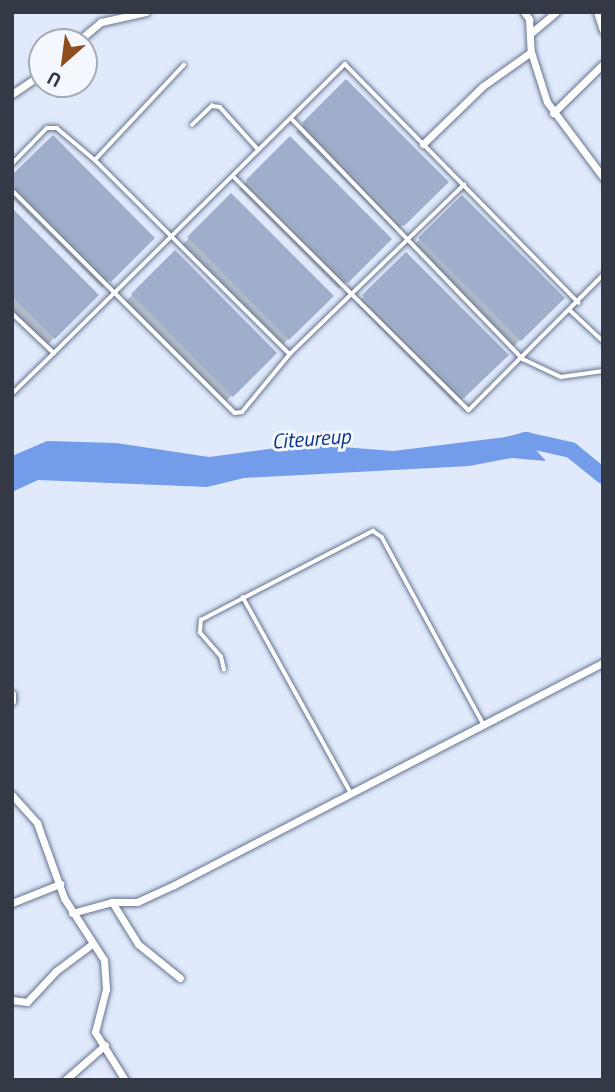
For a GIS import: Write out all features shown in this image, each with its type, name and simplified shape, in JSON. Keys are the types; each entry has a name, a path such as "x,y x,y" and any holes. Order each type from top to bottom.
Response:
{"street":[{"path":"94,28 119,14 146,12"},
{"path":"524,12 531,33 531,52 553,113 603,177"},
{"path":"531,33 556,12"},
{"path":"597,12 603,31"},
{"path":"423,144 482,86 531,52"},
{"path":"553,113 603,64"},
{"path":"12,94 28,83"},
{"path":"72,913 112,902 141,900 352,795 603,663"},
{"path":"12,694 12,701"},
{"path":"12,795 37,823 72,913 106,970 107,989 95,1026 125,1080"},
{"path":"12,903 60,884"},
{"path":"112,902 138,944 180,978"},
{"path":"12,1000 27,1002 56,971 92,944"},
{"path":"65,1080 105,1045"}],"lane":[{"path":"12,394 345,64 579,303"},
{"path":"95,160 184,65"},
{"path":"192,125 212,106 220,107 258,149"},
{"path":"291,118 523,359 561,377 603,371"},
{"path":"12,164 52,127 95,160 290,354"},
{"path":"233,176 465,409 475,408 579,303 603,275"},
{"path":"12,190 235,413 242,412 290,354 408,237 464,186"},
{"path":"571,311 603,341"},
{"path":"12,313 54,353"},
{"path":"224,670 224,661 200,633 198,623 368,531 379,534 484,724"},
{"path":"243,597 352,795"}],"water":[{"path":"522,435 546,461 512,458 469,466 244,478 207,487 38,480 12,492 12,456 47,441 116,443 209,457 305,444 393,451"}],"building":[{"path":"346,79 449,182 404,226 302,123"},
{"path":"53,135 155,238 111,282 12,183 12,175"},
{"path":"290,136 392,239 348,283 246,180"},
{"path":"231,193 334,296 289,340 187,237"},
{"path":"462,195 565,298 521,341 418,238"},
{"path":"12,208 99,295 55,339 12,296"},
{"path":"175,250 277,353 233,397 131,294"},
{"path":"406,252 509,355 464,398 362,295"}],"waterway":[{"name":"Citeureup","path":"507,445 526,440 571,450 603,476"}]}
